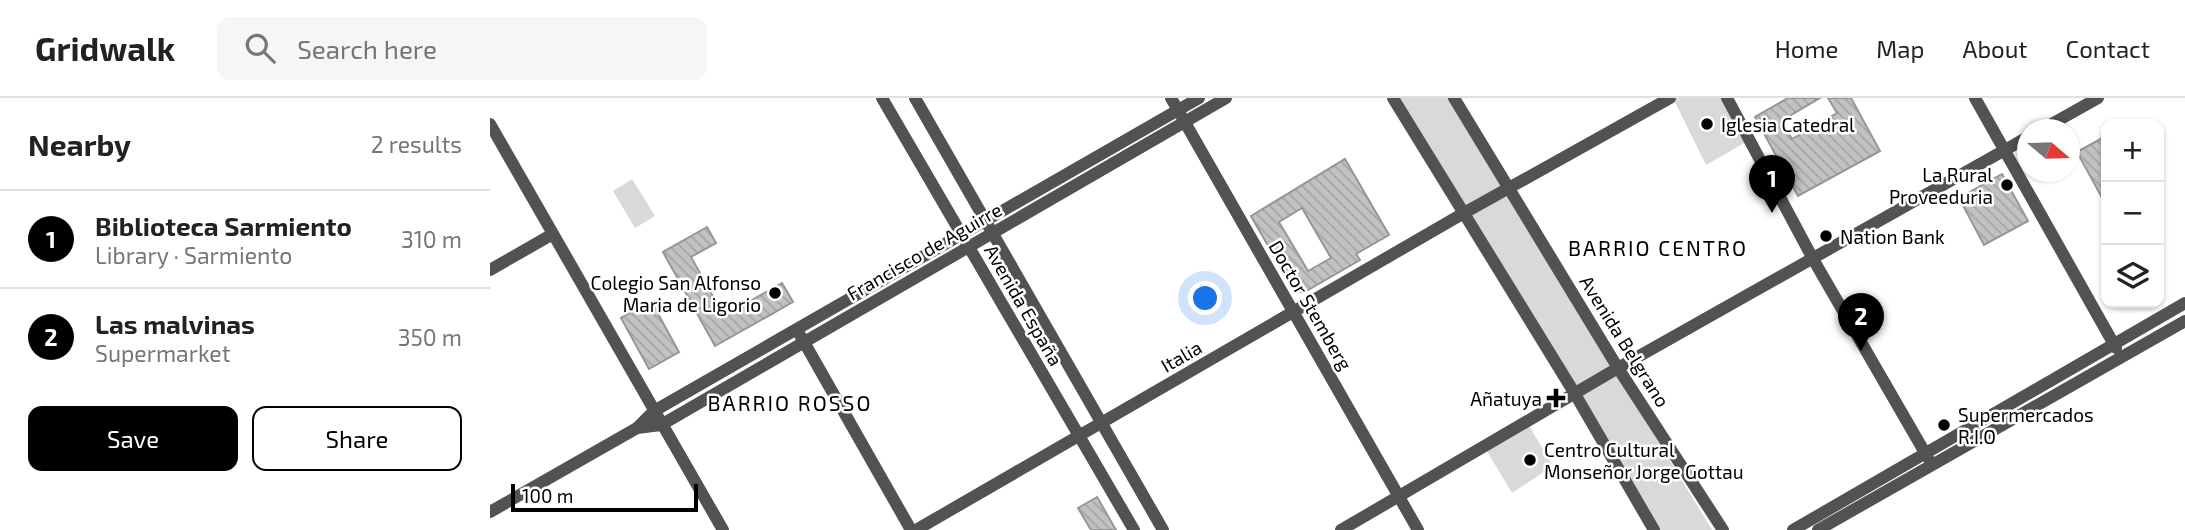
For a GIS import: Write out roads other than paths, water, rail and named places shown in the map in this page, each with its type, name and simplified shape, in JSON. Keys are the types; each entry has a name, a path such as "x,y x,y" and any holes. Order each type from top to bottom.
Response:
{"street":[{"name":"Avenida España","path":"882,98 1134,530"},
{"name":"Avenida España","path":"915,98 1163,530"},
{"name":"Doctor Stemberg","path":"1171,98 1418,530"},
{"name":"Francisco de Aguirre","path":"637,428 661,425 804,342 1199,98"},
{"name":"Francisco de Aguirre","path":"989,228 1226,98"},
{"path":"1393,98 1575,394 1654,530"},
{"name":"Avenida Belgrano","path":"1454,98 1618,368 1723,530"},
{"name":"Italia","path":"916,530 1464,213 1670,98"},
{"path":"1727,98 1813,259 1929,459"},
{"path":"1975,98 2122,357"},
{"path":"2061,119 2098,98"},
{"path":"490,124 551,235 723,530"},
{"path":"1341,530 1618,368 2017,143"},
{"path":"490,270 551,235"},
{"name":"Francisco de Aguirre","path":"490,512 637,428 654,411 797,329 965,242"},
{"path":"1818,530 2113,343 2185,303"},
{"path":"1793,530 2122,357 2185,321"},
{"path":"797,329 911,530"}],"place":[{"name":"Iglesia Catedral","path":"1707,124"},
{"name":"La Rural Proveeduria","path":"2007,185"},
{"name":"Biblioteca Sarmiento","path":"1772,213"},
{"name":"Nation Bank","path":"1826,236"},
{"name":"Colegio San Alfonso Maria de Ligorio","path":"775,293"},
{"name":"Las malvinas","path":"1861,351"},
{"name":"Añatuya","path":"1556,398"},
{"name":"Supermercados R.I.O","path":"1944,425"},
{"name":"Centro Cultural Monseñor Jorge Gottau","path":"1530,460"}],"district":[{"name":"BARRIO CENTRO","path":"1658,247"},
{"name":"BARRIO ROSSO","path":"790,402"}]}
